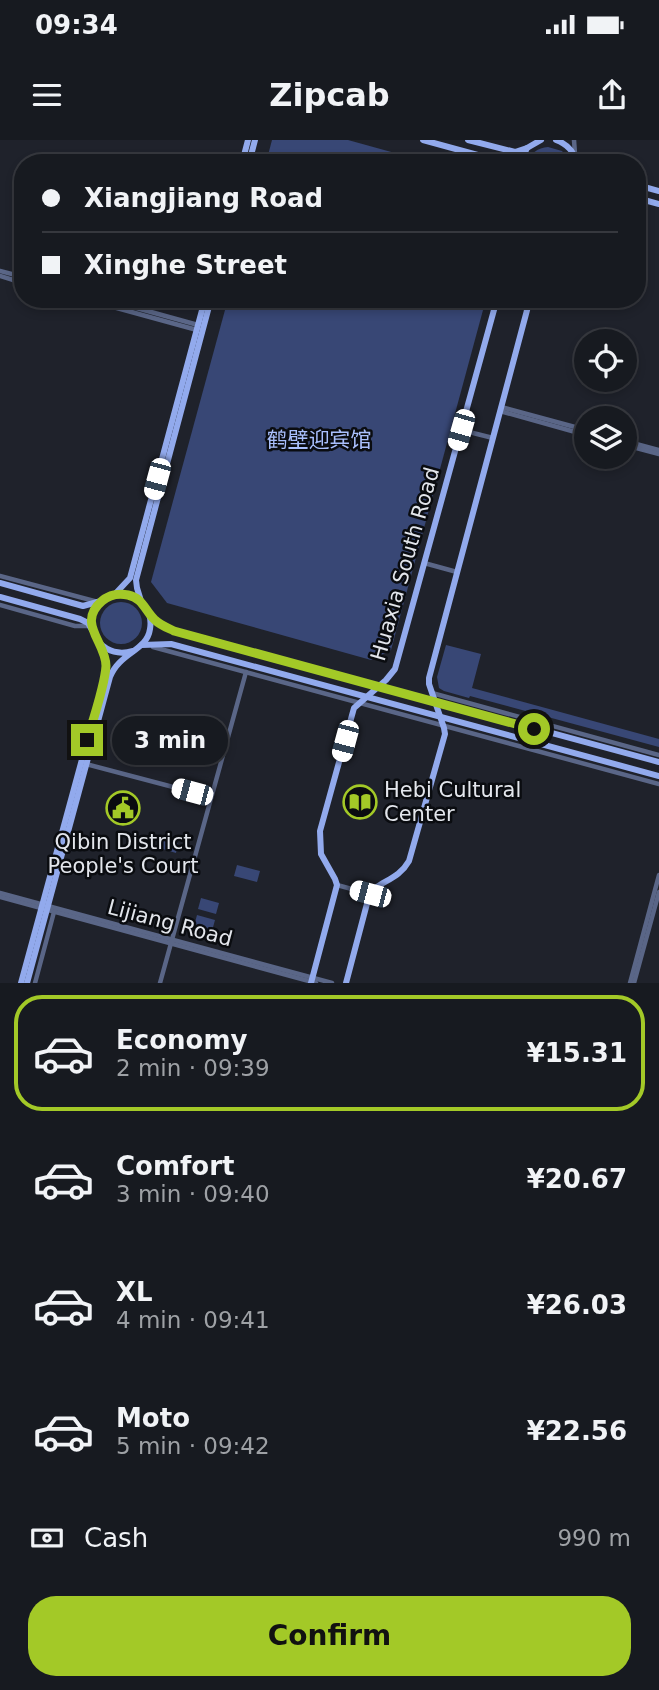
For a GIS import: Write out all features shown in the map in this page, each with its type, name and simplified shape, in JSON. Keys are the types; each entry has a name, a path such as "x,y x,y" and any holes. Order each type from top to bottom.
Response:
{"main road":[{"path":"423,140 474,154"},
{"path":"468,140 515,152 541,140"},
{"path":"556,140 569,147 573,154"},
{"path":"0,583 83,606 115,594 130,578 202,308"},
{"path":"209,308 136,580 142,603 155,621 174,631 659,762"},
{"name":"Huaxia South Road","path":"337,885 321,854 319,838 354,708 392,674 395,668 495,308"},
{"path":"346,983 370,894 396,877 409,861 445,734 429,678 528,309"},
{"path":"115,594 128,594 142,603"},
{"path":"0,597 80,619 91,629 106,661 105,675 27,983"},
{"path":"91,629 93,614 101,601"},
{"path":"21,983 46,908 113,670 122,658 142,645 150,631 149,613"},
{"path":"100,644 115,652 133,651"},
{"path":"142,645 170,644 659,776"},
{"path":"312,981 337,885"}],"street":[{"path":"120,308 197,327"},
{"path":"134,308 197,327"},
{"path":"501,409 574,430"},
{"path":"461,430 493,439"},
{"path":"637,446 659,452"},
{"path":"424,563 457,572"},
{"path":"0,576 101,601"},
{"path":"0,606 91,629"},
{"path":"142,645 659,784"},
{"path":"160,983 246,672"},
{"path":"432,693 659,755"},
{"path":"86,764 211,797"},
{"path":"632,983 659,875"},
{"path":"337,885 370,894"},
{"path":"632,983 659,892"},
{"name":"Lijiang Road","path":"0,895 312,981 332,983"},
{"path":"35,983 46,908"},
{"name":"Lijiang Road","path":"46,908 172,942"}],"green space":[{"path":"272,140 348,140 399,154 268,154"},
{"path":"548,147 564,154 532,154"},
{"name":"鹤壁迎宾馆","path":"226,308 484,308 391,650 371,660 167,603 151,582"},
{"path":"121,602 136,608 142,623 136,638 121,644 106,638 100,623 106,608"},
{"path":"446,645 481,654 472,688 659,739 659,747 444,691 439,688 437,677"},
{"path":"159,838 178,843 176,853 156,847"},
{"path":"237,865 260,871 257,882 234,876"},
{"path":"201,898 219,903 216,914 198,909"},
{"path":"197,915 215,920 212,931 194,926"}],"place":[{"name":"Hebi Cultural Center","path":"360,802"},
{"name":"Qibin District People's Court","path":"123,808"}],"route":[{"path":"87,740 106,667 104,653 93,632 93,614 103,600 119,594 135,597 155,621 174,631 534,729"}]}
